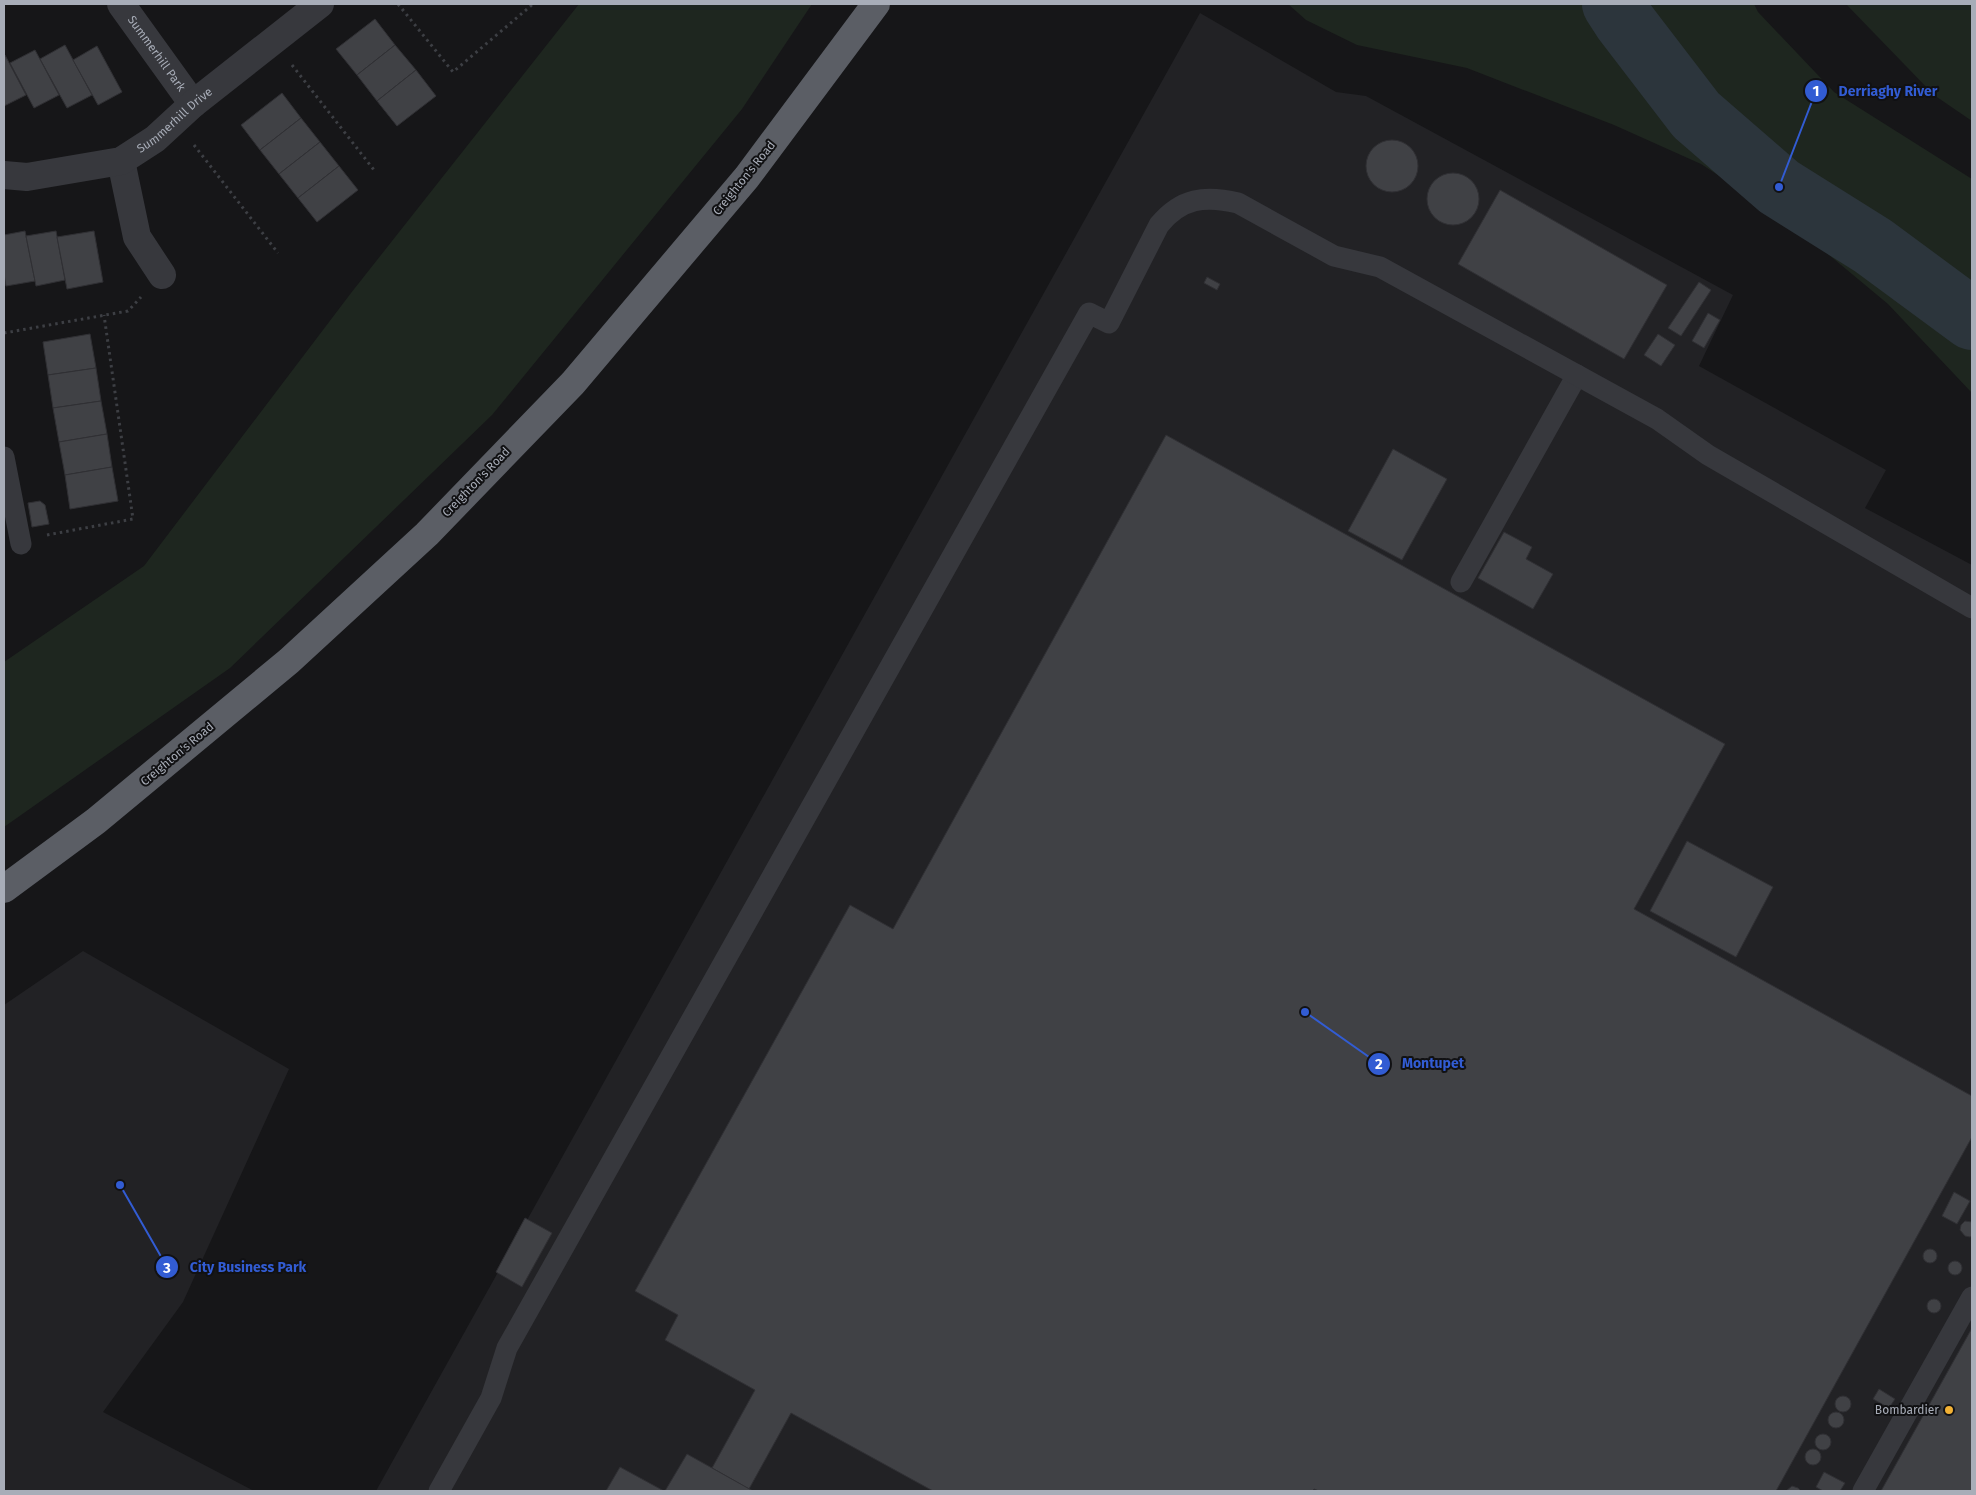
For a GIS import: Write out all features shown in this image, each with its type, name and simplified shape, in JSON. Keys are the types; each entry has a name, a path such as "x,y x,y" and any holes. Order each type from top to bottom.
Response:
{"highway":[{"name":"Creighton's Road","path":"4,889 96,821 290,661 426,534 573,383 747,177 876,4"}],"street":[{"name":"Summerhill Park","path":"121,4 184,112"},
{"name":"Summerhill Drive","path":"4,175 27,177 121,161 155,139 184,112 320,4"},
{"path":"121,161 137,237 162,275"}],"lane":[{"path":"439,1491 491,1398 507,1348 1089,313 1109,323 1159,225 1168,214 1191,201 1223,200 1238,203 1334,256 1380,267 1657,419 1708,455 1972,608"},
{"path":"1461,582 1577,375"},
{"path":"4,457 21,544"},
{"path":"1863,1491 1972,1297"}],"path":[{"path":"398,4 453,72 533,4"},
{"path":"273,41 374,170"},
{"path":"184,112 278,252"},
{"path":"4,333 128,311 162,275"},
{"path":"21,544 28,538 133,519 104,315"}],"shaded area":[{"path":"579,4 812,4 742,109 492,415 230,668 4,827 4,662 144,566 351,293"},
{"path":"1288,4 1754,4 1758,12 1834,92 1972,179 1972,393 1888,304 1787,220 1701,164 1614,125 1467,68 1357,45 1306,20"},
{"path":"1846,4 1972,4 1972,121 1934,95"},
{"path":"1200,13 1336,92 1366,96 1733,295 1699,366 1886,470 1865,508 1972,565 1972,1491 376,1491"},
{"path":"83,951 289,1069 183,1302 103,1412 254,1491 4,1491 4,1005"}],"building":[{"path":"375,19 395,45 357,75 336,49"},
{"path":"65,45 92,95 67,108 40,59"},
{"path":"395,45 416,70 377,101 357,75"},
{"path":"97,46 122,92 98,105 73,60"},
{"path":"35,50 59,95 34,108 10,63"},
{"path":"4,56 26,95 4,106"},
{"path":"416,70 436,96 397,126 377,101"},
{"path":"282,93 301,118 260,150 241,125"},
{"path":"301,118 320,142 279,174 260,150"},
{"path":"1392,140 1402,142 1410,148 1416,156 1418,166 1416,176 1410,184 1402,190 1392,192 1382,190 1374,184 1368,176 1366,166 1368,156 1374,148 1382,142"},
{"path":"320,142 339,166 298,198 279,174"},
{"path":"339,166 358,190 317,222 298,198"},
{"path":"1453,173 1463,175 1471,181 1477,189 1479,199 1477,209 1471,217 1463,223 1453,225 1443,223 1435,217 1429,209 1427,199 1429,189 1435,181 1443,175"},
{"path":"1500,190 1667,285 1624,359 1458,264"},
{"path":"25,231 35,281 6,286 4,274 4,235"},
{"path":"56,231 65,280 36,286 26,236"},
{"path":"94,231 103,282 67,289 57,237"},
{"path":"1207,277 1220,284 1217,290 1204,283"},
{"path":"1699,282 1711,290 1681,336 1668,328"},
{"path":"1708,313 1720,320 1704,348 1692,341"},
{"path":"90,334 96,368 48,375 43,342"},
{"path":"1658,334 1675,345 1661,366 1644,355"},
{"path":"96,368 101,401 53,408 48,375"},
{"path":"101,401 107,434 59,442 53,408"},
{"path":"107,434 112,467 65,475 59,442"},
{"path":"1166,435 1725,744 1634,909 1972,1096 1972,1137 1776,1491 1319,1491 1314,1489 1312,1491 933,1491 791,1413 749,1489 712,1468 755,1390 665,1340 678,1315 635,1291 850,905 893,929"},
{"path":"1393,449 1447,479 1402,560 1348,531"},
{"path":"112,467 118,501 70,509 65,475"},
{"path":"40,501 45,505 49,524 32,527 28,503"},
{"path":"1504,532 1532,547 1526,559 1553,574 1533,609 1478,578"},
{"path":"1687,841 1773,887 1736,957 1650,911"},
{"path":"1954,1192 1970,1201 1957,1224 1942,1216"},
{"path":"525,1218 552,1233 522,1287 496,1272"},
{"path":"1965,1221 1972,1222 1972,1236 1970,1237 1965,1236 1960,1230 1961,1225"},
{"path":"1930,1249 1935,1251 1937,1256 1935,1261 1930,1263 1925,1261 1923,1256 1925,1251"},
{"path":"1955,1261 1960,1263 1962,1268 1960,1273 1955,1275 1950,1273 1948,1268 1950,1263"},
{"path":"1934,1299 1939,1301 1941,1306 1939,1311 1934,1313 1929,1311 1927,1306 1929,1301"},
{"name":"Bombardier","path":"1972,1328 1972,1491 1881,1491"},
{"path":"1879,1389 1895,1399 1889,1408 1873,1399"},
{"path":"1840,1396 1846,1396 1851,1401 1849,1410 1840,1412 1835,1407 1835,1401"},
{"path":"1833,1412 1839,1412 1844,1417 1842,1426 1833,1428 1828,1423 1828,1417"},
{"path":"1820,1434 1826,1434 1831,1439 1829,1448 1820,1450 1815,1445 1815,1439"},
{"path":"1810,1449 1816,1449 1821,1454 1819,1463 1810,1465 1805,1460 1805,1454"},
{"path":"687,1454 712,1468 753,1491 665,1491"},
{"path":"620,1467 664,1491 606,1491"},
{"path":"1824,1472 1845,1483 1840,1491 1823,1491 1816,1487"},
{"path":"1792,1486 1798,1488 1801,1491 1786,1491"}],"waterway":[{"path":"1613,4 1696,115 1779,187 1873,246 1972,319"}],"place":[{"name":"Derriaghy River","path":"1779,187"},
{"name":"Montupet","path":"1305,1012"},
{"name":"City Business Park","path":"120,1185"},
{"name":"Bombardier","path":"1949,1410"}]}
